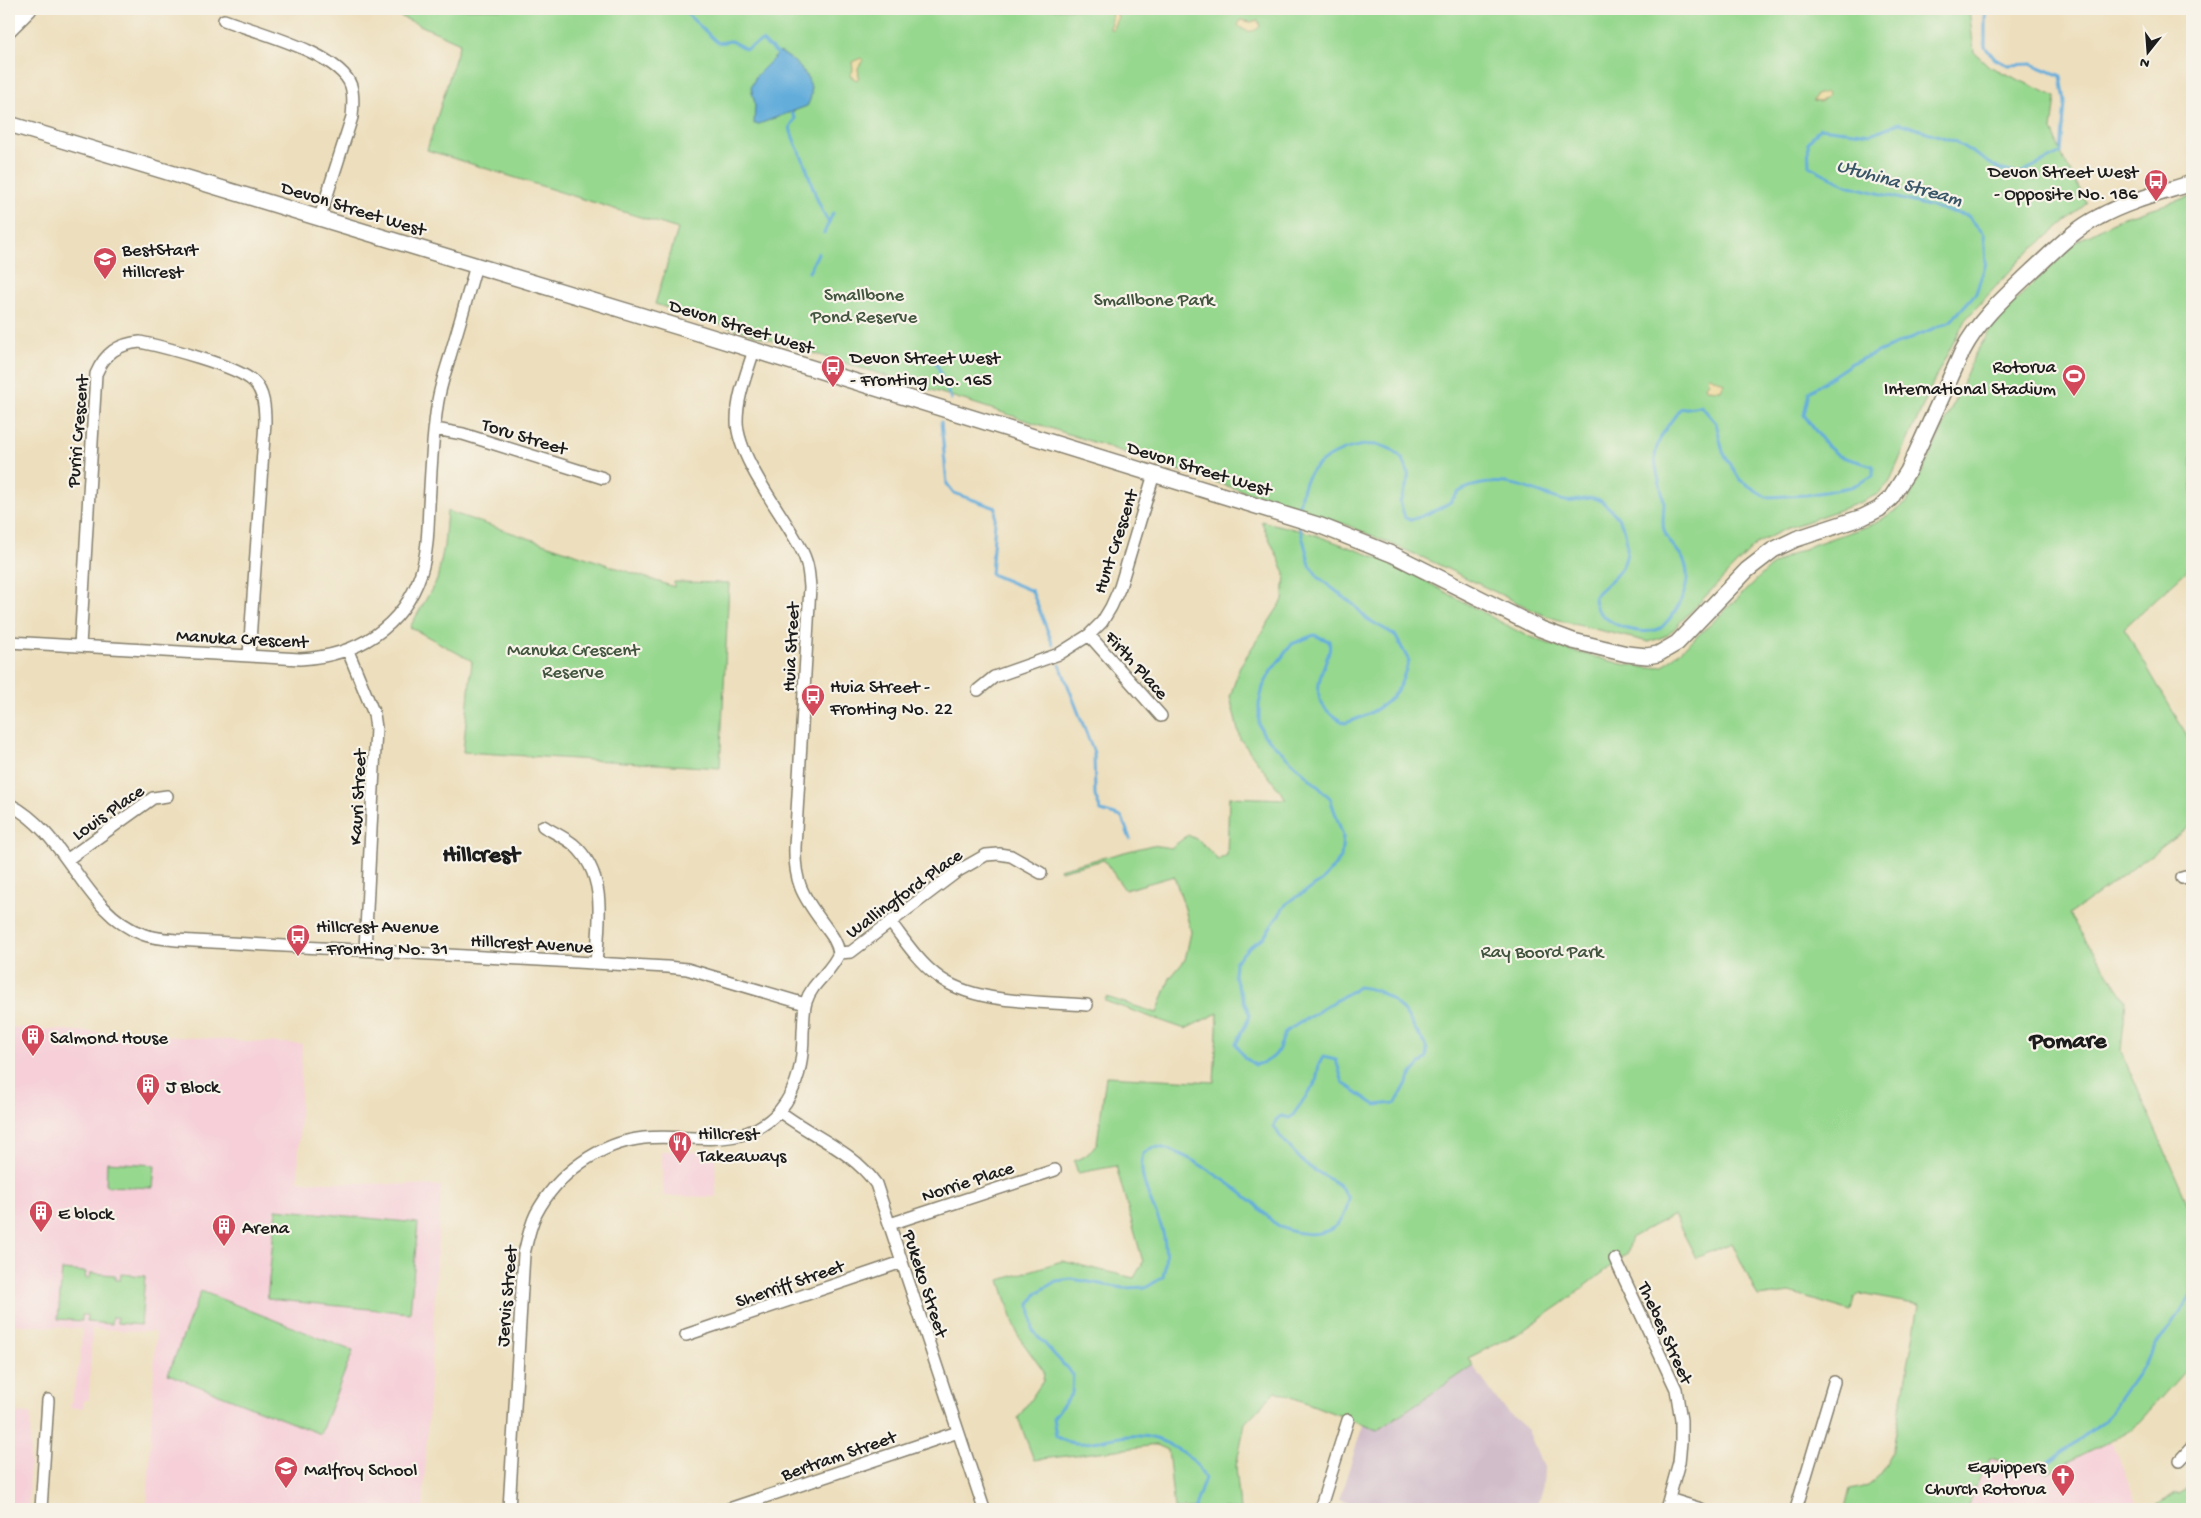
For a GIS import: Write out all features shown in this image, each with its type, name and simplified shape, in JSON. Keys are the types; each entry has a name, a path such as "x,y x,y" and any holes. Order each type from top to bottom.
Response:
{"main road":[{"path":"9,29 29,9"},
{"name":"Devon Street West","path":"9,124 320,217 1321,526 1394,555 1541,630 1627,654 1647,656 1658,654 1677,643 1747,570 1767,554 1796,539 1863,517 1879,509 1891,498 1908,471 1972,334 1990,312 2068,237 2084,226 2114,209 2192,183"}],"street":[{"path":"224,20 317,55 342,72 351,86 353,100 352,117 320,217"},
{"name":"Manuka Crescent","path":"9,642 300,659 318,658 348,651 378,634 390,624 411,597 422,572 427,538 432,453 441,386 476,265"},
{"name":"Puriri Crescent","path":"80,646 96,374 107,355 127,343 140,342 237,370 255,383 261,394 265,407 265,422 249,655"},
{"name":"Huia Street","path":"754,350 738,404 737,422 739,438 748,458 806,559 809,580 795,847 796,878 806,901 833,936 839,952"},
{"name":"Toru Street","path":"435,429 463,434 603,478"},
{"name":"Hunt Crescent","path":"978,690 994,677 1059,654 1089,636 1112,607 1120,587 1154,474"},
{"name":"Firth Place","path":"1089,636 1161,716"},
{"name":"Kauri Street","path":"348,651 374,714 376,728 365,950"},
{"name":"Louis Place","path":"68,860 153,798 167,796"},
{"name":"Hillcrest Avenue","path":"9,804 36,822 68,860 100,904 128,927 143,935 176,940 687,969 805,1004"},
{"path":"543,826 572,844 592,870 597,883 599,900 596,963"},
{"name":"Wallingford Place","path":"839,952 851,952 958,871 986,856 1011,856 1041,873"},
{"path":"891,923 924,965 954,987 990,998 1087,1005"},
{"name":"Jervis Street","path":"509,1509 524,1254 536,1215 547,1196 560,1180 576,1167 610,1146 645,1138 721,1140 748,1132 780,1111 791,1094 800,1070 805,1004 814,985 832,967 839,952"},
{"name":"Pukeko Street","path":"780,1111 854,1159 867,1172 882,1198 984,1509"},
{"name":"Norrie Place","path":"890,1224 1055,1170"},
{"name":"Thebes Street","path":"1615,1260 1676,1389 1682,1420 1681,1442 1679,1462 1668,1504"},
{"name":"Sherriff Street","path":"686,1335 902,1262"},
{"path":"1796,1509 1834,1382"},
{"path":"41,1509 48,1400"},
{"path":"1320,1509 1348,1420"},
{"name":"Bertram Street","path":"729,1509 958,1432"},
{"path":"2180,1460 2192,1447"},
{"path":"1668,1504 1701,1509"}],"shaded area":[{"path":"9,1027 302,1044 298,1181 441,1186 423,1509 147,1509 156,1332 92,1329 89,1400 84,1400 83,1408 70,1408 80,1360 82,1329 9,1324"},
{"path":"661,1151 715,1152 716,1197 664,1196"},
{"path":"9,1360 17,1366 13,1413 31,1414 28,1509 9,1509"},
{"path":"1473,1366 1503,1408 1528,1430 1544,1469 1543,1484 1536,1509 1368,1509 1339,1500 1363,1425 1378,1430"},
{"path":"2112,1441 2139,1509 1965,1509 1990,1458 2047,1472"}],"green space":[{"path":"384,9 1969,9 1974,52 1989,66 2056,97 2052,130 2064,160 2087,203 2022,258 1965,320 1936,376 1889,483 1878,494 1859,503 1785,529 1756,544 1668,635 1649,642 1565,622 1541,614 1433,562 1347,525 970,402 655,304 678,229 427,150 460,43"},
{"name":"Ray Boord Park","path":"2192,196 2192,566 2124,628 2192,744 2192,825 2069,915 2126,1000 2121,1051 2192,1214 2192,1363 2132,1430 2047,1472 1990,1458 1965,1509 1845,1509 1850,1489 1868,1485 1879,1476 1892,1454 1919,1305 1860,1294 1854,1298 1851,1311 1790,1293 1758,1297 1732,1243 1696,1258 1674,1215 1632,1237 1627,1254 1562,1304 1519,1333 1468,1358 1473,1366 1377,1430 1276,1391 1245,1423 1236,1466 1240,1509 1174,1509 1168,1450 1157,1445 1034,1460 1018,1418 1043,1381 1044,1372 1018,1336 1000,1280 1062,1261 1134,1278 1143,1262 1116,1166 1078,1173 1074,1161 1087,1155 1097,1143 1106,1076 1214,1082 1218,1013 1185,1029 1105,1001 1106,997 1157,1013 1170,978 1185,960 1191,932 1174,876 1125,890 1104,860 1060,871 1059,869 1152,845 1171,848 1188,835 1200,841 1218,860 1227,855 1229,797 1286,799 1240,739 1230,697 1240,666 1283,600 1285,573 1261,521 1310,533 1392,563 1521,633 1557,647 1622,664 1650,668 1663,666 1711,624 1769,568 1784,558 1815,544 1874,524 1907,503 1937,441 1975,354 1998,318 2077,241 2121,218"},
{"name":"Manuka Crescent Reserve","path":"447,511 674,587 674,582 729,583 720,768 463,752 472,661 410,627 437,580 444,546"},
{"path":"107,1162 155,1165 153,1188 106,1186"},
{"path":"276,1209 418,1223 410,1313 267,1299"},
{"path":"62,1270 86,1272 85,1278 90,1278 91,1273 115,1275 115,1280 120,1280 121,1274 145,1276 141,1325 117,1323 117,1317 112,1317 111,1324 87,1322 87,1315 82,1315 82,1321 58,1319"},
{"path":"201,1291 353,1351 320,1434 168,1374"},
{"path":"2192,1480 2192,1509 2152,1509 2174,1493 2178,1494 2185,1490"}],"sand":[{"path":"1112,11 1116,12 1118,17 1112,30 1110,29"},
{"path":"1241,20 1251,22 1258,20 1260,26 1258,29 1246,31 1238,25"},
{"path":"861,58 863,60 858,68 859,77 857,80 850,76 853,70 852,62"},
{"path":"1827,92 1828,96 1820,102 1813,101 1816,95"},
{"path":"1709,376 1724,383 1721,390 1706,389 1705,386 1709,383 1707,378"}],"water":[{"path":"780,52 806,74 811,90 811,98 807,106 759,124 754,124 755,104 751,87 756,76"}],"waterway":[{"path":"685,9 687,14 718,43 731,41 746,49 762,41 778,54"},
{"name":"Utuhina Stream","path":"1298,513 1304,485 1308,476 1317,466 1345,450 1377,445 1390,449 1401,458 1408,473 1407,484 1400,502 1405,518 1411,520 1445,506 1462,490 1488,483 1498,482 1518,485 1570,502 1588,498 1596,499 1610,508 1620,522 1625,532 1627,551 1619,571 1595,595 1594,600 1603,616 1612,622 1623,627 1645,631 1655,630 1669,620 1679,605 1686,587 1687,569 1684,561 1669,541 1664,530 1664,503 1655,459 1660,439 1680,409 1701,406 1716,423 1723,452 1740,480 1766,497 1807,495 1851,487 1873,476 1873,466 1839,456 1826,445 1804,415 1809,392 1852,363 1951,321 1976,293 1986,263 1984,234 1968,216 1846,185 1809,166 1808,143 1820,128 1871,134 1899,123 1954,141 1999,169 2018,174 2061,153 2065,102 2061,76 2032,64 2008,65 1995,59 1985,47 1985,9"},
{"path":"792,113 795,119 790,127 792,137 829,223"},
{"path":"824,233 833,213"},
{"path":"809,272 818,253"},
{"path":"935,360 951,399"},
{"path":"941,422 947,484 954,493 996,508 991,574 1032,591 1053,645"},
{"name":"Utuhina Stream","path":"1194,1509 1205,1478 1194,1461 1172,1446 1143,1436 1121,1437 1082,1443 1064,1441 1056,1436 1053,1418 1072,1393 1073,1375 1033,1331 1030,1304 1037,1293 1056,1281 1072,1279 1123,1288 1147,1287 1163,1277 1165,1258 1164,1238 1142,1172 1143,1154 1152,1148 1173,1151 1201,1165 1252,1201 1273,1222 1288,1230 1307,1234 1333,1228 1344,1216 1349,1198 1339,1185 1306,1165 1281,1138 1274,1126 1276,1120 1281,1116 1290,1118 1293,1115 1316,1082 1319,1064 1323,1057 1336,1060 1343,1083 1375,1105 1396,1103 1413,1072 1427,1057 1424,1042 1399,1006 1377,991 1358,987 1285,1032 1276,1054 1263,1063 1255,1065 1244,1057 1236,1044 1250,1016 1234,976 1235,962 1249,947 1263,938 1287,903 1322,881 1341,858 1343,836 1330,798 1264,735 1259,725 1259,704 1263,687 1271,671 1292,644 1314,635 1329,641 1329,652 1321,674 1318,691 1320,699 1328,712 1345,723 1370,713 1385,703 1397,691 1409,661 1395,635 1367,619 1355,606 1318,577 1310,565 1299,524"},
{"path":"1060,665 1094,753 1095,796 1101,811 1122,817 1130,839"},
{"path":"2044,1466 2104,1421 2192,1294"}],"place":[{"name":"Devon Street West - Opposite No. 186","path":"2156,202"},
{"name":"BestStart Hillcrest","path":"105,280"},
{"name":"Devon Street West - Fronting No. 165","path":"833,388"},
{"name":"Rotorua International Stadium","path":"2074,397"},
{"name":"Huia Street - Fronting No. 22","path":"813,717"},
{"name":"Hillcrest Avenue - Fronting No. 31","path":"298,957"},
{"name":"Salmond House","path":"33,1057"},
{"name":"J Block","path":"148,1106"},
{"name":"Hillcrest Takeaways","path":"680,1164"},
{"name":"E block","path":"41,1233"},
{"name":"Arena","path":"224,1247"},
{"name":"Malfroy School","path":"286,1489"},
{"name":"Equippers Church Rotorua","path":"2063,1497"}],"district":[{"name":"Hillcrest","path":"481,853"},
{"name":"Pomare","path":"2068,1039"}],"park label":[{"name":"Smallbone Park","path":"1154,298"},
{"name":"Smallbone Pond Reserve","path":"864,304"}]}
